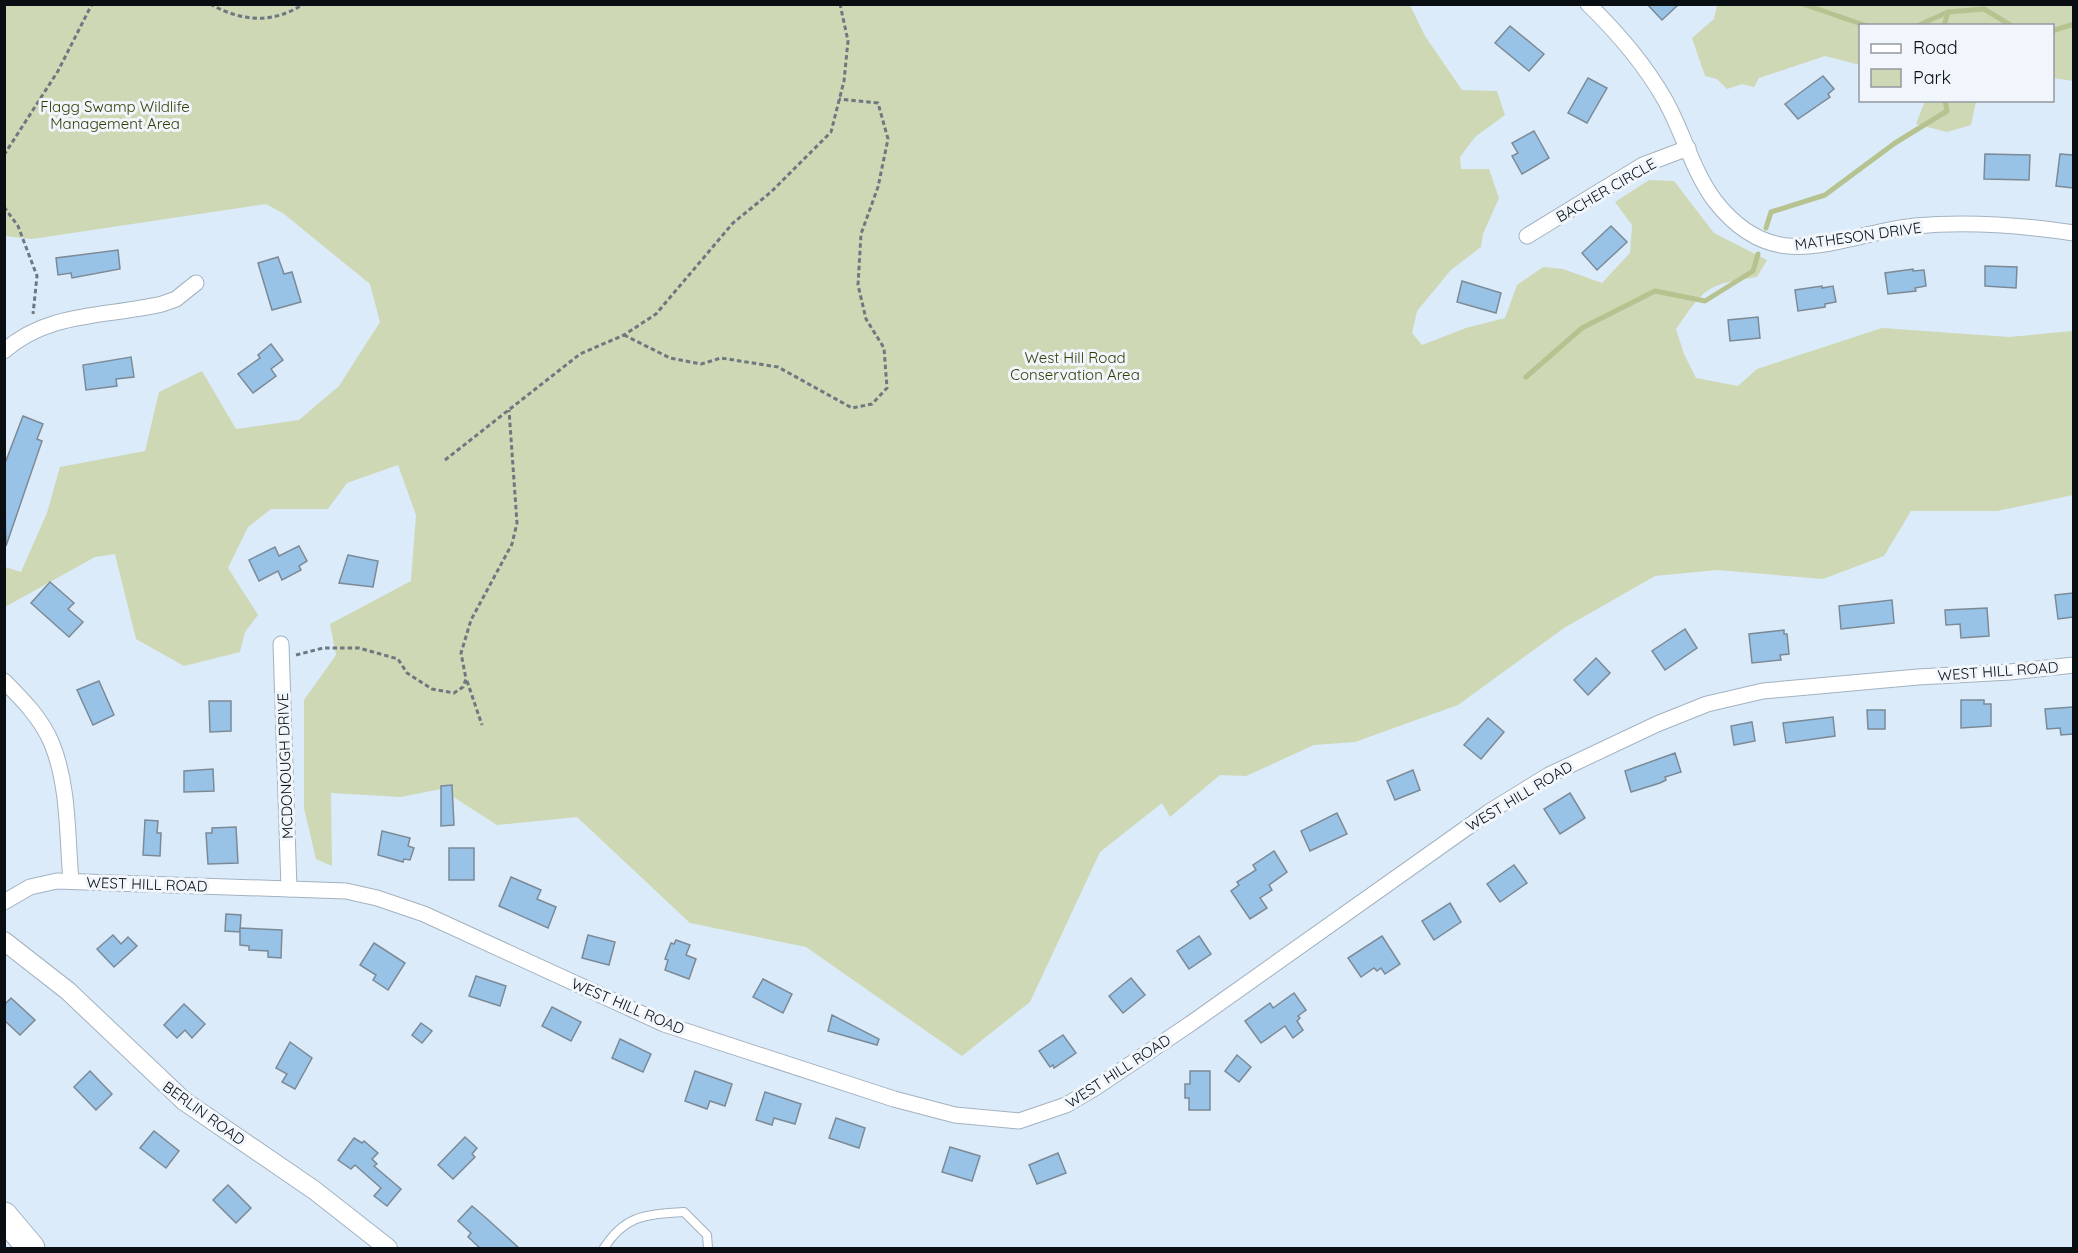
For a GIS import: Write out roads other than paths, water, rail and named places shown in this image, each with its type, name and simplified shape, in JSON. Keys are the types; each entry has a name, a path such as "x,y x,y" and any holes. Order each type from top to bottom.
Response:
{"highway":[{"path":"4,1216 31,1248"}],"street":[{"name":"MATHESON DRIVE","path":"1588,4 1620,36 1644,68 1665,100 1713,198 1731,220 1749,236 1769,244 1813,246 1926,226 2020,225 2073,233"},
{"name":"BACHER CIRCLE","path":"1527,236 1643,165 1688,148"},
{"path":"4,351 31,332 62,320 162,304 176,299 196,283"},
{"name":"MCDONOUGH DRIVE","path":"280,651 290,889"},
{"name":"WEST HILL ROAD","path":"4,902 30,887 71,881 346,891 377,898 424,914 664,1024 695,1035 894,1099 956,1115 1018,1121 1066,1106 1095,1088 1190,1024 1489,812 1549,775 1657,724 1707,704 1763,691 2073,665"},
{"path":"4,681 40,724 55,753 62,782 71,881"},
{"name":"BERLIN ROAD","path":"4,941 68,991 177,1095 314,1190 388,1248"}],"lane":[{"path":"604,1248 614,1233 638,1216 684,1212 707,1235 708,1248"}],"waterway":[{"path":"1803,4 1861,24"},
{"path":"1921,24 1948,12 1984,9 2009,24"},
{"path":"1945,24 1948,12"},
{"path":"2054,30 2074,24"},
{"path":"1766,228 1771,212 1825,195 1895,143 1947,111 1945,102"},
{"path":"1526,377 1582,328 1655,291 1705,301 1753,271 1758,254"}],"park label":[{"name":"Flagg Swamp Wildlife Management Area","path":"115,114"},
{"name":"West Hill Road Conservation Area","path":"1075,366"}]}
